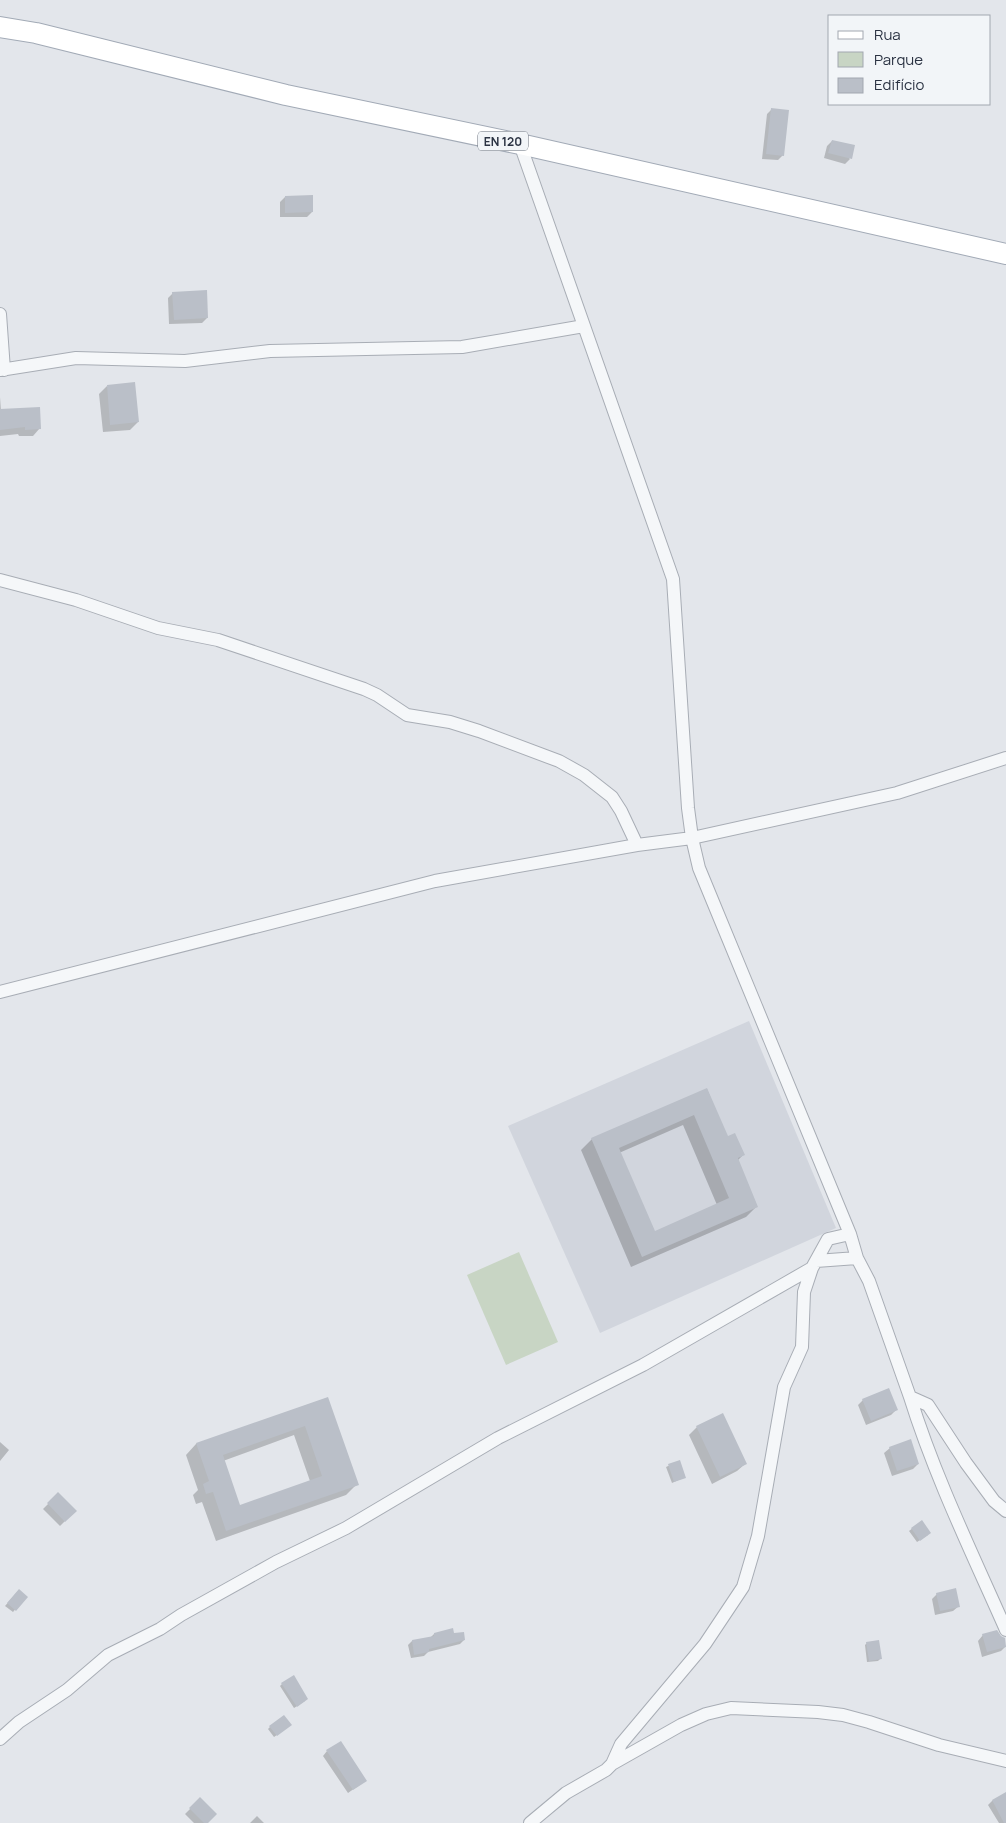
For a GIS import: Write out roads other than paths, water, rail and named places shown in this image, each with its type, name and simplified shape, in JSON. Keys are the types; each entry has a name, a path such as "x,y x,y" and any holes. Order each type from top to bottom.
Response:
{"main road":[{"name":"EN 120","path":"0,27 36,33 286,95 520,144 1006,254"}],"street":[{"path":"520,144 673,579 688,808 699,868 850,1234 857,1258 869,1281 924,1442 1006,1630"},
{"path":"0,314 2,370 76,358 185,360 270,351 462,347 584,326"},
{"path":"0,580 76,600 158,628 218,640 364,689 407,715 460,725 559,761 584,775 612,797 621,811 637,845"},
{"path":"0,992 435,881 637,845 692,838 896,793 1006,758"},
{"path":"612,1764 621,1744 704,1644 743,1587 758,1536 784,1387 802,1347 804,1292 814,1264 828,1239 850,1234"},
{"path":"0,1739 19,1722 67,1690 108,1655 160,1629 181,1615 276,1562 346,1528 498,1438 644,1365 814,1264 857,1258"},
{"path":"910,1397 928,1405 966,1463 994,1501 1006,1511"},
{"path":"530,1823 566,1793 606,1770 612,1764 681,1725 706,1714 731,1708 843,1715 939,1745 1006,1761"}]}
